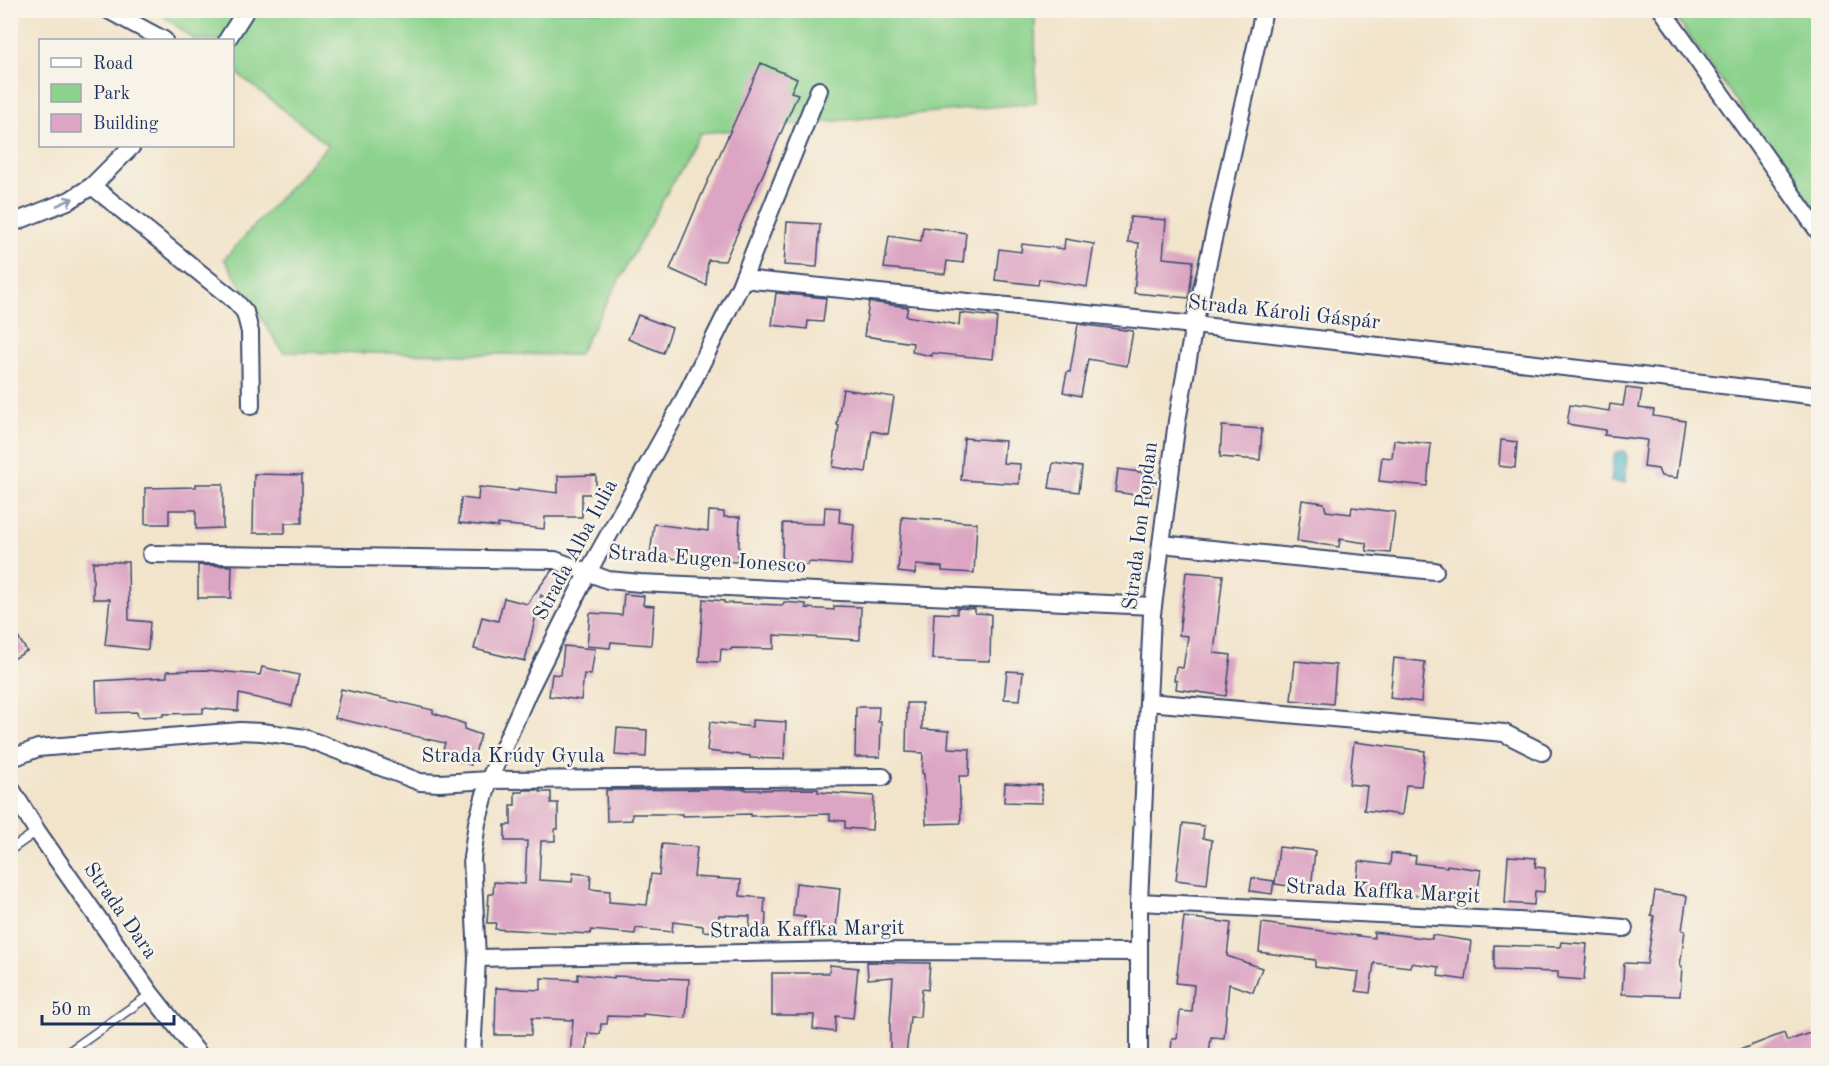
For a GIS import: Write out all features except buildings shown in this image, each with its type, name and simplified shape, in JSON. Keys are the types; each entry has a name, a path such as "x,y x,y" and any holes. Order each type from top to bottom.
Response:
{"street":[{"path":"108,10 162,39"},
{"path":"228,39 246,10"},
{"name":"Strada Ion Popdan","path":"1139,1056 1139,902 1153,606 1177,421 1194,325 1264,10"},
{"path":"1662,10 1818,231"},
{"name":"Strada Alba Iulia","path":"472,1056 477,958 472,858 477,823 489,780 528,692 588,572 680,407 743,279 819,90"},
{"path":"10,224 70,200 92,186 131,147"},
{"path":"92,186 235,301 244,312 250,332 251,406"},
{"name":"Strada Károli Gáspár","path":"743,279 1194,325 1818,396"},
{"path":"1161,544 1435,571"},
{"name":"Strada Eugen Ionesco","path":"151,554 555,560 608,580 640,583 1153,606"},
{"path":"1148,702 1504,733 1542,752"},
{"name":"Strada Krúdy Gyula","path":"10,759 38,748 240,731 305,738 420,782 883,777"},
{"name":"Strada Dara","path":"10,787 37,831 151,994 200,1056"},
{"name":"Strada Kaffka Margit","path":"1139,902 1624,928"},
{"name":"Strada Kaffka Margit","path":"477,958 855,951 1139,952"}],"lane":[{"path":"10,850 37,831"},
{"path":"63,1056 151,994"}],"green space":[{"path":"157,11 1035,11 1036,103 700,133 578,355 283,352 224,259 328,145 234,71 234,39 194,39"},
{"path":"1671,11 1818,11 1818,214"}],"water":[{"path":"1624,451 1627,456 1625,483 1611,482 1614,456 1617,452"}]}
